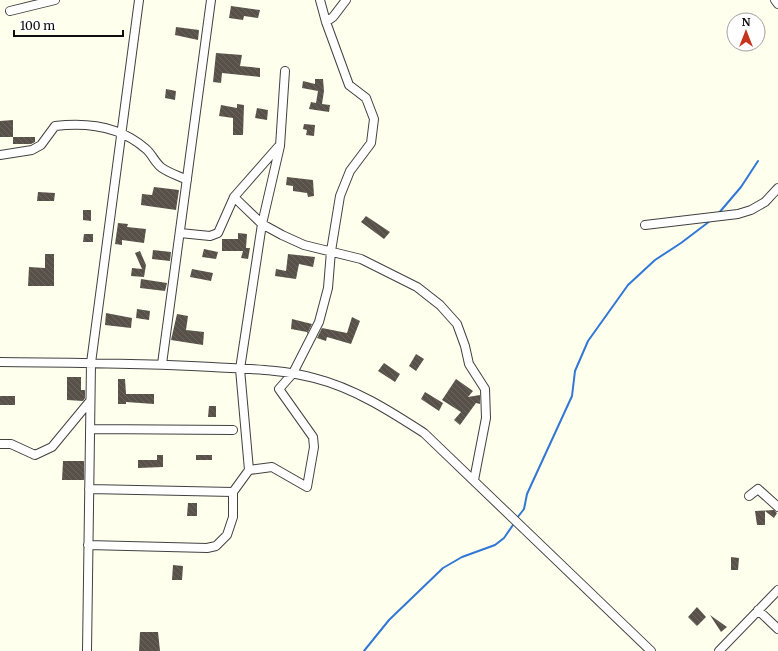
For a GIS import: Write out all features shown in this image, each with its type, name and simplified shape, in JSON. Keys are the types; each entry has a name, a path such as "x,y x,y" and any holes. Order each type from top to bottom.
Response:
{"street":[{"path":"10,11 55,0"},
{"path":"87,651 91,363 139,0"},
{"path":"162,364 211,0"},
{"path":"249,470 272,467 307,487 314,446 313,437 279,390 293,373 319,322 328,288 331,251 340,196 350,171 370,143 374,119 366,98 349,85 326,22 320,0"},
{"path":"326,22 333,17 346,0"},
{"path":"775,0 778,4"},
{"path":"88,545 207,548 216,546 227,535 233,517 233,492 249,470 240,369 262,224 280,146 285,71"},
{"path":"0,155 32,150 41,145 55,126 78,124 96,125 121,133 145,149 162,168 187,180"},
{"path":"180,233 210,236 218,233 234,197 280,146"},
{"path":"645,225 738,214 751,210 764,202 778,188"},
{"path":"234,197 262,224 304,245 361,259 417,287 440,305 457,324 465,346 469,364 485,389 486,418 474,480"},
{"path":"0,362 162,364 240,369 293,373 334,384 382,407 424,433 652,651"},
{"path":"0,444 11,444 35,455 52,447 90,402"},
{"path":"90,429 232,430"},
{"path":"89,489 233,492"},
{"path":"749,496 758,489 778,507"},
{"path":"719,651 778,590"},
{"path":"758,610 778,629"}],"building":[{"path":"231,6 260,10 258,18 244,16 243,20 229,18"},
{"path":"176,27 199,30 198,40 175,35"},
{"path":"216,53 242,55 240,66 260,68 260,77 222,73 221,83 213,82"},
{"path":"315,79 323,79 324,91 322,104 330,105 329,112 309,109 311,102 316,103 318,91 302,88 303,81 315,84"},
{"path":"166,89 176,91 175,100 165,98"},
{"path":"237,104 244,105 243,135 233,135 233,118 219,116 221,105 237,108"},
{"path":"257,108 268,110 267,120 255,118"},
{"path":"13,120 13,137 0,137 0,121"},
{"path":"304,124 315,125 314,136 306,135 307,130 303,129"},
{"path":"13,137 35,137 35,142 31,144 13,144"},
{"path":"287,177 313,180 314,196 308,197 307,193 293,191 293,186 286,185"},
{"path":"154,187 179,190 176,210 141,205 142,194 152,195"},
{"path":"38,192 55,193 54,201 37,201"},
{"path":"83,210 91,210 91,221 83,220"},
{"path":"366,216 390,232 384,239 361,222"},
{"path":"118,223 128,224 127,227 146,229 144,243 122,240 122,245 115,244"},
{"path":"238,233 247,234 246,248 250,248 248,259 241,258 243,251 222,251 222,239 238,239"},
{"path":"84,234 93,234 93,242 83,242"},
{"path":"204,249 218,252 216,259 202,257"},
{"path":"153,250 171,252 170,261 152,259"},
{"path":"140,251 146,265 144,277 131,276 132,268 142,269 135,253"},
{"path":"45,254 54,254 54,286 28,286 29,267 45,268"},
{"path":"288,254 315,257 313,267 299,264 296,279 275,276 276,269 286,271"},
{"path":"192,269 213,273 211,281 190,277"},
{"path":"141,279 167,283 165,291 140,288"},
{"path":"137,309 150,311 149,320 136,318"},
{"path":"106,313 132,318 131,328 105,325"},
{"path":"177,314 188,316 186,330 204,332 203,345 171,340"},
{"path":"352,317 360,321 351,344 327,337 326,341 317,338 322,328 347,333"},
{"path":"292,319 312,324 307,334 307,332 291,329"},
{"path":"416,354 424,359 416,371 409,366"},
{"path":"384,363 400,374 395,382 378,371"},
{"path":"67,377 81,377 81,390 85,390 85,398 83,401 67,400"},
{"path":"118,379 125,379 126,394 154,394 154,404 126,402 126,404 118,404"},
{"path":"456,379 473,391 468,397 480,395 480,404 476,403 460,425 454,420 461,412 442,400"},
{"path":"425,392 443,403 439,411 421,399"},
{"path":"0,396 15,396 15,405 0,405"},
{"path":"209,406 216,406 216,417 208,417"},
{"path":"157,455 163,455 163,467 138,468 138,460 157,460"},
{"path":"196,455 212,455 212,460 196,460"},
{"path":"63,461 84,461 84,480 62,480"},
{"path":"188,503 197,503 197,516 187,516"},
{"path":"774,510 777,513 774,518 765,511 765,525 757,525 755,511"},
{"path":"731,557 739,558 738,570 731,570"},
{"path":"173,565 183,566 182,580 172,580"},
{"path":"697,607 706,617 697,626 688,617"},
{"path":"710,615 727,627 721,632"},
{"path":"140,632 158,632 160,651 139,651"}],"waterway":[{"path":"718,214 741,187 758,161"},
{"path":"517,518 524,509 527,494 572,396 575,371 588,341 628,285 655,260 710,221"},
{"path":"364,651 389,620 443,568 462,557 495,545 504,538 515,522"}]}
